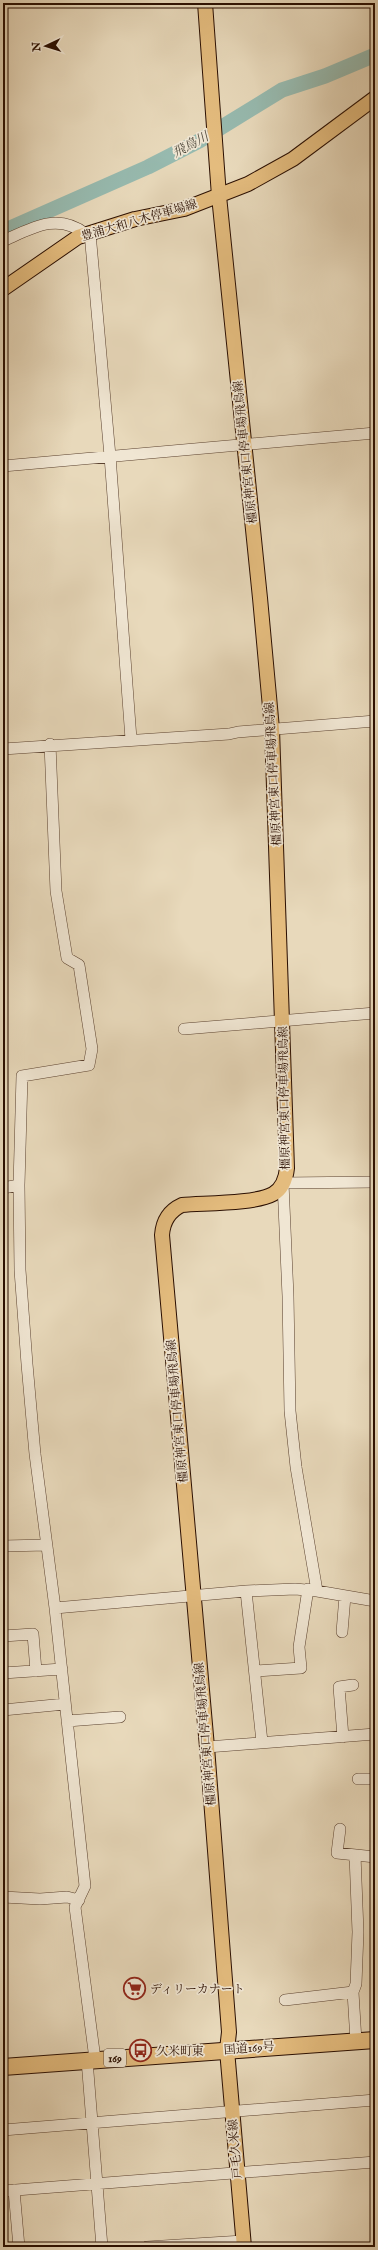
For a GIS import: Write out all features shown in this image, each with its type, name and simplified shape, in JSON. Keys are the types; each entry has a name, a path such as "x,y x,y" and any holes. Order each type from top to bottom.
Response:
{"highway":[{"name":"国道169号","path":"3,2067 356,2040 375,2040"}],"main road":[{"name":"橿原神宮東口停車場飛鳥線","path":"205,3 219,196 272,729 287,1168 283,1183 273,1194 258,1199 182,1205 169,1215 162,1229 207,1747 229,2032 227,2050"},
{"path":"219,196 248,184 293,159 375,98"},
{"name":"豊浦大和八木停車場線","path":"3,289 67,244 88,234 134,219 184,209 219,196"},
{"name":"戸毛久米線","path":"227,2050 244,2244"}],"street":[{"path":"3,242 40,226 55,223 75,226 88,234 110,456 131,739"},
{"path":"3,466 375,433"},
{"path":"3,749 50,744 229,734 375,721"},
{"path":"50,744 57,898 67,958 79,966 92,1049 89,1065 22,1076 19,1185 20,1270 35,1454 55,1608 85,1886 76,1907 91,2060 93,2123 102,2247"},
{"path":"184,1029 282,1022 375,1013"},
{"path":"256,1671 301,1668 299,1647 313,1590 290,1411 288,1296 283,1183 375,1182"},
{"path":"3,1188 19,1185"},
{"path":"3,1546 47,1546"},
{"path":"55,1608 194,1597 246,1591 313,1590 375,1601"},
{"path":"246,1591 256,1671 262,1742"},
{"path":"342,1632 345,1596"},
{"path":"3,1636 33,1634 36,1671"},
{"path":"3,1673 62,1669"},
{"path":"342,1737 339,1687 353,1685"},
{"path":"3,1710 65,1704"},
{"path":"67,1721 120,1717"},
{"path":"207,1747 375,1734"},
{"path":"358,1779 375,1779"},
{"path":"340,1829 337,1853 375,1857"},
{"path":"355,1855 358,1932 356,1984 352,1992 356,2040"},
{"path":"3,1897 40,1899 67,1897 78,1900"},
{"path":"284,2000 352,1992"},
{"path":"3,2130 375,2100"},
{"path":"19,2247 8,2191 375,2162"},
{"path":"147,2247 244,2244"}],"waterway":[{"name":"飛鳥川","path":"3,231 148,167 199,141 282,90 325,76 375,55"}],"place":[{"name":"ディリーカナート","path":"134,1989"},
{"name":"久米町東","path":"141,2051"}]}
